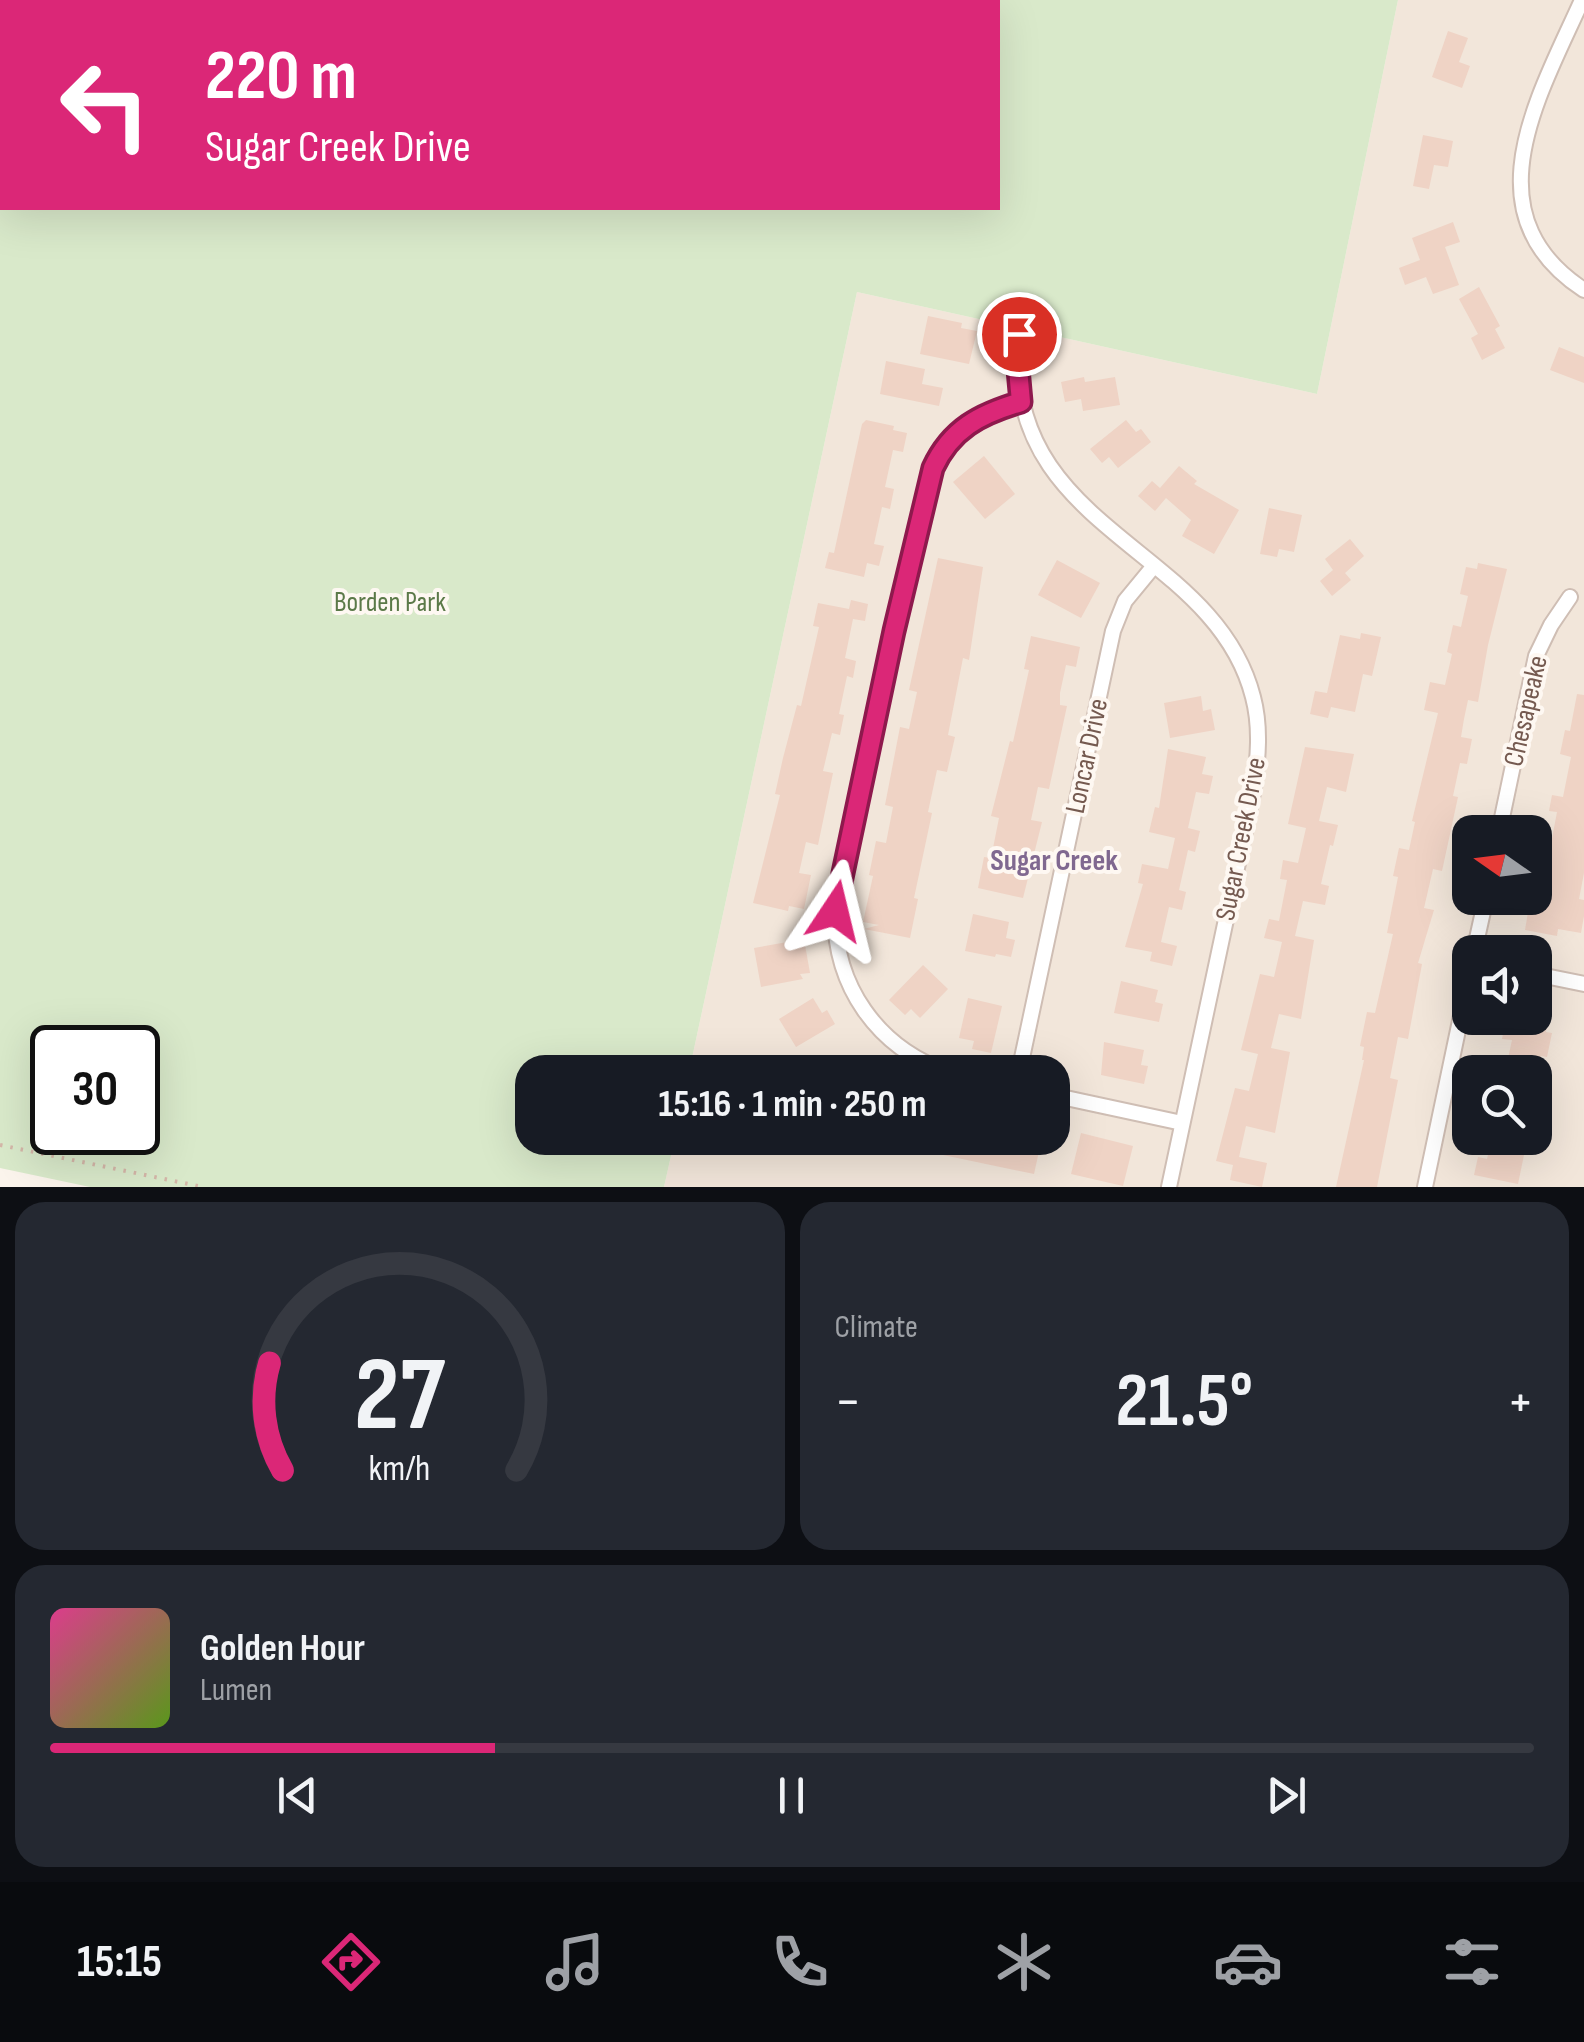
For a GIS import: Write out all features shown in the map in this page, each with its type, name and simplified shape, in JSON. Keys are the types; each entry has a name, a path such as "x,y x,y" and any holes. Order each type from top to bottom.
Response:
{"street":[{"path":"1582,0 1527,130 1520,179 1522,206 1534,241 1549,264 1584,290"},
{"name":"Sugar Creek Drive","path":"1019,334 1021,402 1034,438 1056,476 1199,607 1234,652 1252,696 1259,743 1254,788 1168,1187"},
{"path":"912,1055 890,1041 861,1007 844,977 834,934 836,899 933,468 944,445 961,430 997,408 1021,402"},
{"name":"Loncar Drive","path":"1023,1055 1113,631 1125,601 1153,567"},
{"name":"Chesapeake","path":"1503,815 1536,656 1570,597"},
{"path":"1552,977 1584,984"},
{"path":"1425,1187 1457,1035"},
{"path":"1070,1100 1182,1123"}],"path":[{"path":"0,1145 203,1187"}],"shaded area":[{"name":"Sugar Creek","path":"1398,0 1584,0 1584,1187 664,1187 671,1155 1070,1155 1070,1055 693,1055 857,292 1317,394"}],"green space":[{"name":"Borden Park","path":"1000,0 1398,0 1317,394 857,292 693,1055 515,1055 515,1155 671,1155 664,1187 90,1187 0,1168 0,210 1000,210"}],"building":[{"path":"1448,31 1468,38 1459,62 1470,66 1462,88 1432,77"},
{"path":"1423,135 1453,141 1448,167 1434,165 1429,189 1413,186"},
{"path":"1453,222 1460,242 1445,247 1459,285 1433,294 1426,277 1405,285 1399,268 1420,260 1412,238"},
{"path":"1479,287 1500,326 1495,329 1505,348 1482,360 1471,338 1478,334 1459,299"},
{"path":"928,316 962,323 961,328 977,331 969,364 920,354"},
{"path":"1559,347 1584,357 1584,383 1550,370"},
{"path":"886,361 925,369 922,384 943,388 939,406 880,394"},
{"path":"1084,377 1085,382 1115,377 1120,405 1083,411 1081,399 1065,402 1061,382"},
{"path":"866,420 907,433 903,452 893,450 885,487 894,489 890,509 882,507 874,544 884,546 879,566 867,563 864,577 825,568 829,552 834,553"},
{"path":"1126,420 1136,432 1141,429 1151,442 1118,468 1109,457 1102,463 1090,449"},
{"path":"984,456 1015,494 985,519 953,482"},
{"path":"1179,466 1197,481 1194,484 1239,510 1214,554 1182,536 1191,520 1166,498 1155,511 1138,496 1152,481 1160,488"},
{"path":"1269,508 1302,515 1294,552 1279,549 1277,557 1260,554"},
{"path":"1350,539 1364,556 1345,573 1351,580 1332,596 1320,581 1333,570 1325,559"},
{"path":"938,558 983,567 969,660 963,658 948,735 955,737 947,772 937,770 928,812 932,813 910,938 864,929 879,925 863,922 876,841 886,843 893,807 885,805 900,727 909,729 917,692 909,690"},
{"path":"1057,560 1100,583 1081,618 1038,595"},
{"path":"1478,563 1507,569 1478,702 1468,700 1461,737 1472,739 1467,764 1460,763 1453,796 1458,797 1442,871 1433,869 1424,908 1434,910 1418,963 1422,964 1408,1039 1398,1037 1390,1078 1398,1080 1377,1187 1336,1187 1364,1060 1364,1047 1360,1046 1367,1012 1375,1013 1393,934 1387,933 1398,877 1393,876 1399,848 1409,850 1415,822 1412,821 1438,713 1424,710 1430,682 1445,685 1453,625 1461,627 1468,596 1460,594 1466,567 1477,569"},
{"path":"851,600 868,604 865,621 853,619 845,658 856,661 853,678 847,676 839,714 844,715 840,735 832,733 823,771 833,773 818,845 806,842 799,873 811,875 804,909 789,906 788,911 753,903 780,795 775,794 783,758 797,705 801,706 819,627 813,626 818,603 849,609"},
{"path":"1361,633 1381,637 1372,676 1363,674 1355,712 1331,707 1328,718 1310,714 1315,691 1327,693 1340,635 1360,639"},
{"path":"1031,636 1080,647 1076,667 1066,665 1060,705 1067,706 1049,789 1038,787 1031,820 1042,822 1023,898 978,888 984,857 991,858 999,818 991,816 1029,670 1024,669"},
{"path":"1577,694 1584,695 1584,873 1579,899 1584,900 1584,916 1581,933 1558,929 1557,936 1525,930 1528,915 1552,915 1552,838 1557,812 1549,811 1552,795 1563,797 1571,757 1560,754 1565,730 1570,731"},
{"path":"1201,696 1203,711 1211,709 1215,730 1170,738 1164,703"},
{"path":"1305,747 1354,754 1346,792 1327,787 1319,821 1338,825 1321,884 1329,886 1325,905 1303,901 1295,936 1314,940 1301,1019 1279,1014 1271,1048 1290,1052 1275,1133 1246,1126 1239,1157 1267,1163 1262,1187 1230,1180 1233,1165 1216,1161 1235,1088 1249,1091 1258,1054 1241,1050 1260,974 1274,977 1282,942 1264,938 1269,919 1279,921 1287,880 1280,879 1283,860 1298,863 1306,828 1288,824"},
{"path":"1168,749 1206,757 1202,774 1213,776 1209,794 1196,792 1188,828 1200,831 1195,852 1188,850 1179,890 1186,892 1182,910 1169,907 1161,942 1177,946 1172,966 1150,961 1152,952 1125,947 1143,884 1138,883 1142,864 1168,869 1175,838 1149,832 1155,807 1159,808"},
{"path":"973,914 1009,922 1006,938 1015,940 1011,957 965,951"},
{"path":"804,939 810,973 800,974 803,979 761,987 754,948"},
{"path":"923,965 948,989 920,1018 911,1009 905,1015 889,1000"},
{"path":"1121,981 1158,990 1155,1002 1163,1004 1159,1022 1114,1013"},
{"path":"813,998 835,1024 796,1047 779,1019"},
{"path":"968,998 1002,1006 991,1053 972,1049 974,1041 959,1038"},
{"path":"1503,1035 1552,1035 1547,1055 1509,1055 1512,1040 1502,1039"},
{"path":"1104,1042 1144,1050 1141,1065 1148,1066 1144,1084 1101,1075"},
{"path":"1081,1133 1133,1146 1123,1186 1071,1174"},
{"path":"943,1155 1038,1155 1034,1174"},
{"path":"1488,1155 1524,1155 1518,1184 1474,1175 1478,1157 1487,1159"}],"district":[{"name":"Sugar Creek","path":"1054,861"}],"route":[{"path":"835,911 918,521 933,468 944,445 961,430 997,408 1021,402 1019,334"}]}
